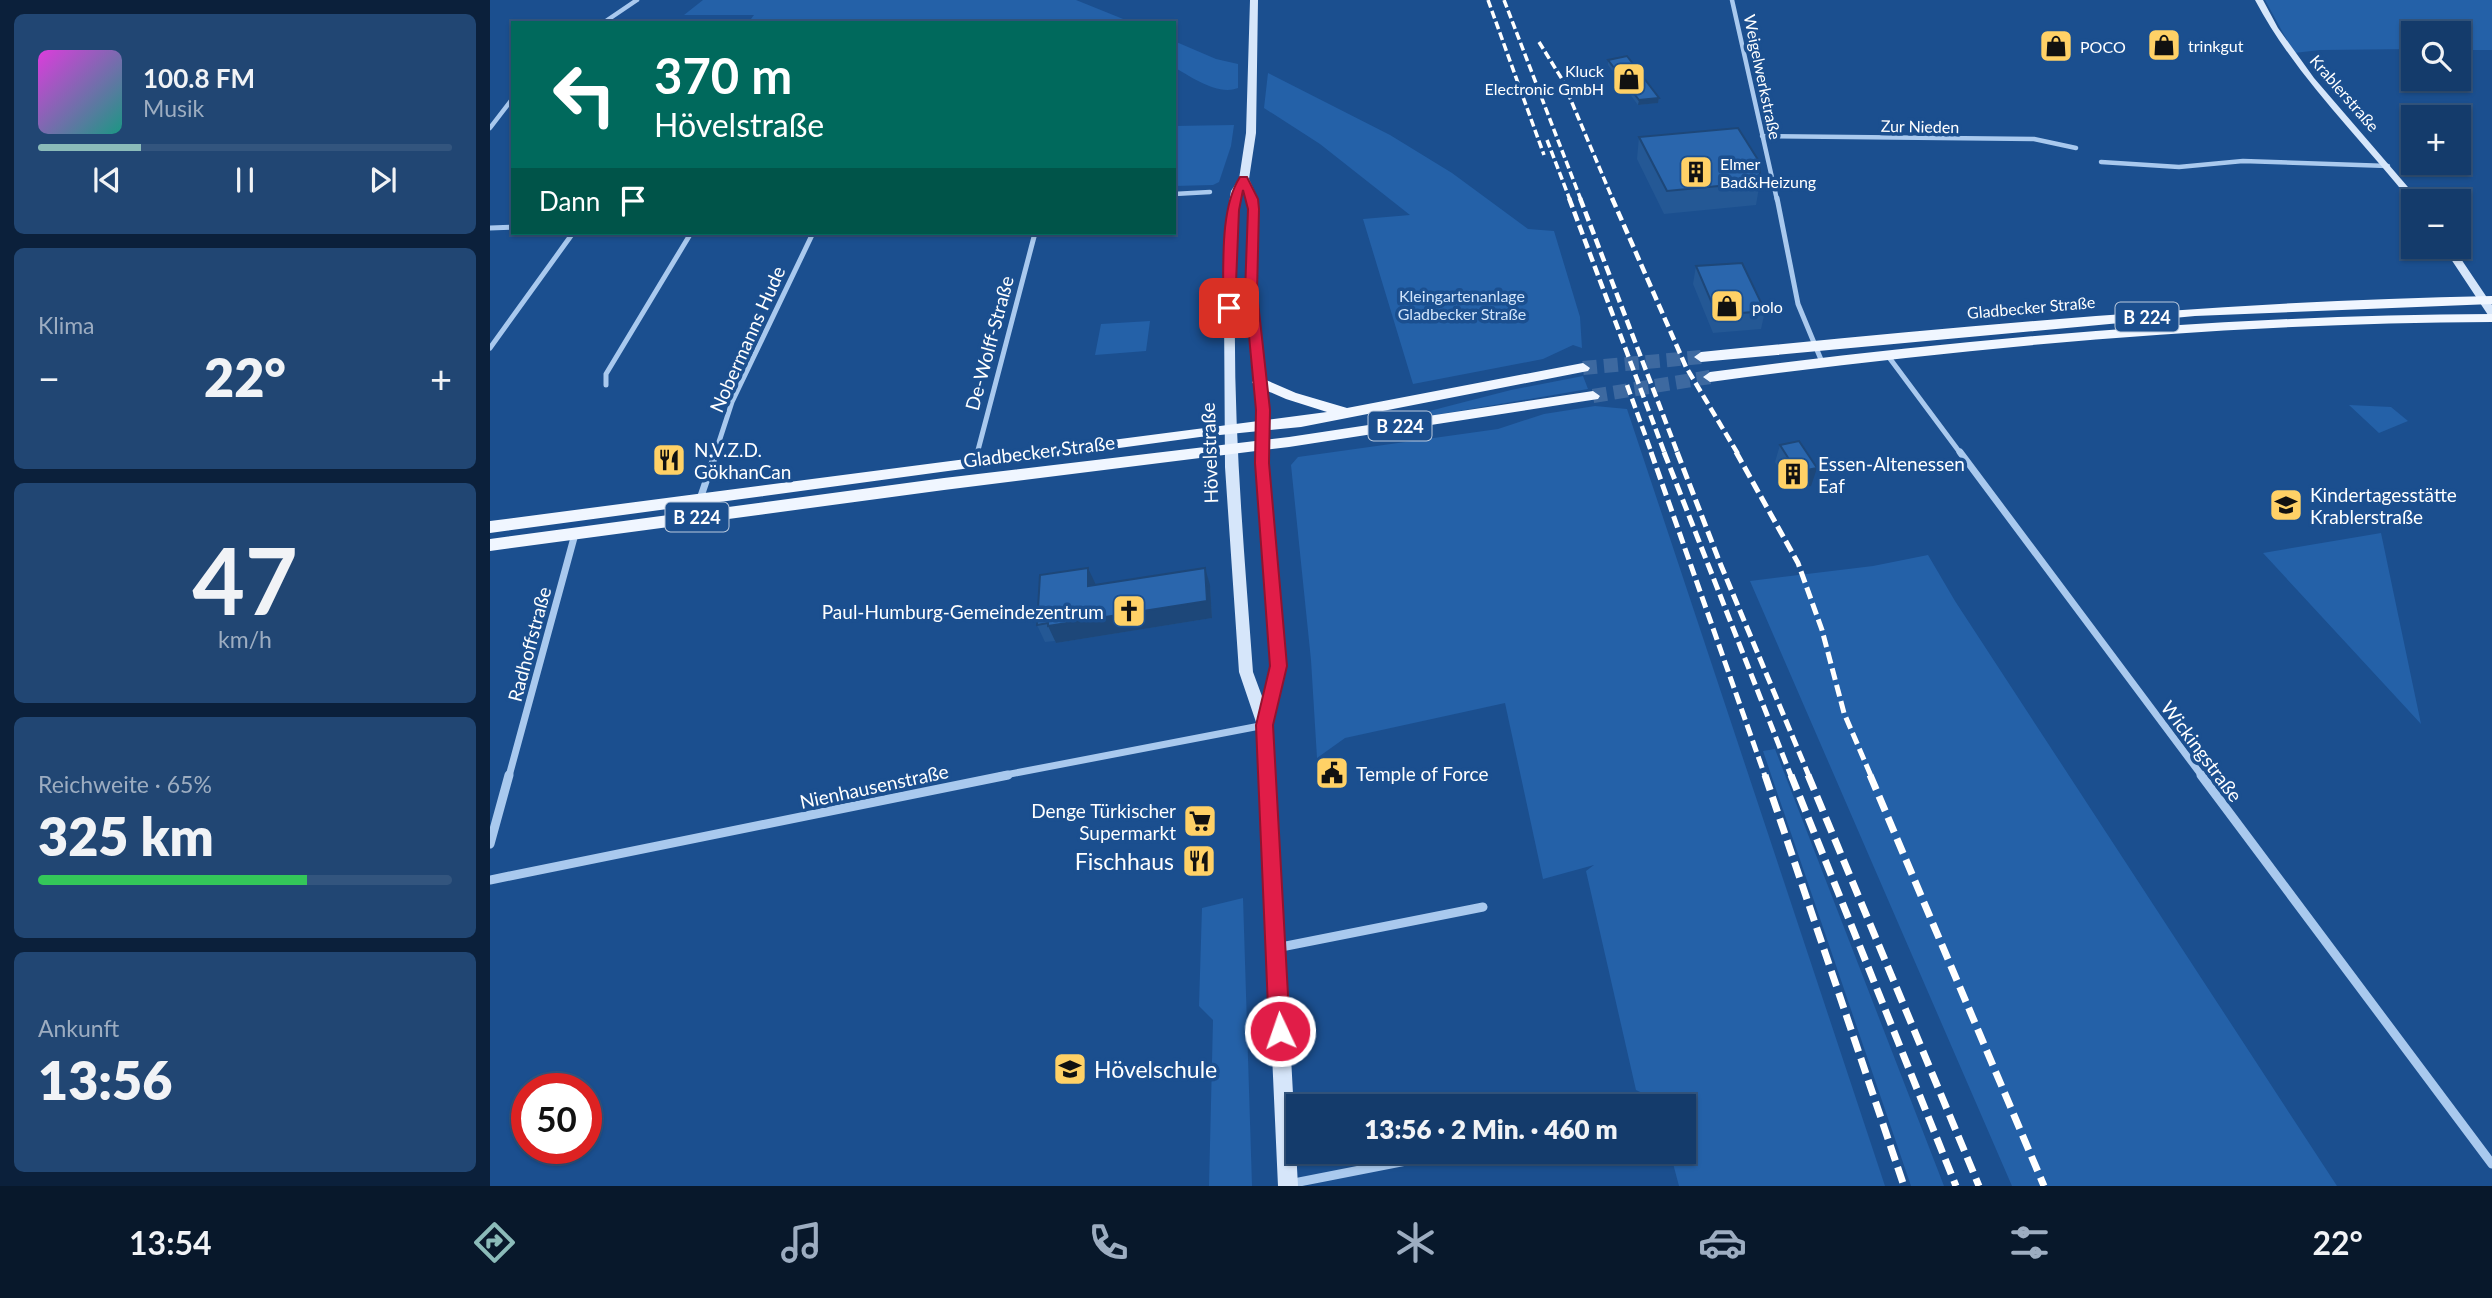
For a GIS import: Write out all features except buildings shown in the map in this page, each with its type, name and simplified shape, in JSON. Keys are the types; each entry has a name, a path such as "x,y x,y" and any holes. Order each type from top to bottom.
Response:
{"main road":[{"name":"Hövelstraße","path":"1254,0 1251,133 1244,179 1237,191 1233,210 1229,308 1231,449 1246,672 1265,725"},
{"name":"Krablerstraße","path":"2259,0 2298,62 2406,189"},
{"name":"Hövelstraße","path":"1244,179 1253,199 1254,209 1251,293 1263,426 1278,666 1265,725 1288,1185"},
{"path":"2457,259 2487,300 2492,316"},
{"name":"Gladbecker Straße","path":"1700,356 2103,320 2370,303 2487,300"},
{"name":"Gladbecker Straße","path":"1710,377 1822,362 2142,330 2492,316"},
{"name":"Gladbecker Straße","path":"490,527 1263,426 1583,368"},
{"path":"1259,382 1291,396 1346,413"},
{"name":"Gladbecker Straße","path":"490,545 1263,446 1593,396"}],"street":[{"path":"606,21 637,0"},
{"name":"Weigelwerkstraße","path":"1731,0 1787,243 1790,271 1802,322 1822,362"},
{"path":"490,128 511,101"},
{"path":"490,116 500,115"},
{"name":"Zur Nieden","path":"1762,136 2034,139 2076,148"},
{"path":"2101,162 2179,167 2243,161 2388,166"},
{"path":"1176,194 1210,192"},
{"path":"490,228 511,227"},
{"path":"490,348 572,235"},
{"path":"606,384 606,374 690,235"},
{"name":"Nobermanns Hude","path":"700,499 732,402 812,235"},
{"name":"De-Wolff-Straße","path":"975,462 1034,235"},
{"name":"Wickingstraße","path":"1888,356 2492,1164"},
{"name":"Radhoffstraße","path":"490,844 575,534"},
{"name":"Nienhausenstraße","path":"490,880 1210,733 1265,725"},
{"path":"1275,948 1483,907"},
{"path":"1288,1185 1392,1164"}],"green space":[{"path":"703,0 1076,0 1128,21 750,21 754,15 684,15"},
{"path":"2265,0 2492,0 2492,50 2471,50 2471,21 2401,21 2401,49 2294,53"},
{"path":"1176,42 1216,59 1238,64 1238,88 1222,90 1196,80 1176,68"},
{"name":"Kleingartenanlage Gladbecker Straße","path":"1268,73 1390,135 1452,173 1528,229 1554,231 1580,317 1582,348 1573,345 1543,359 1413,384 1363,219 1410,215 1320,144 1264,108"},
{"path":"1234,125 1231,146 1219,182 1213,185 1176,186 1176,126"},
{"path":"1150,321 1146,351 1095,355 1101,324"},
{"path":"1583,376 1588,389 1412,419 1410,416 1511,390"},
{"path":"2349,405 2391,407 2408,421 2379,433"},
{"path":"1595,406 1627,409 1885,1186 1679,1186 1673,1164 1696,1164 1696,1094 1644,1094 1636,1090 1586,871 1594,865 1543,879 1505,703 1345,738 1317,758 1311,660 1291,465 1298,457 1498,429 1544,414"},
{"path":"2381,533 2421,724 2263,553"},
{"path":"1928,555 1955,601 2337,1186 2012,1186 1750,581 1873,566"},
{"path":"1775,749 1944,1186 1911,1186 1763,751"},
{"path":"1243,898 1252,1186 1209,1186 1213,1020 1199,1006 1202,908"}],"tunnel":[{"path":"1583,368 1701,357"},
{"path":"1593,396 1710,377"}],"railway":[{"path":"1488,0 1544,155"},
{"path":"1504,0 1581,200"},
{"path":"1539,42 1562,79 1613,200"},
{"path":"1547,140 1570,200"},
{"path":"1569,198 1665,454"},
{"path":"1580,198 1678,454"},
{"path":"1612,198 1686,367 1738,454"},
{"path":"1627,385 1652,454"},
{"path":"1651,452 1765,776"},
{"path":"1664,452 1791,776"},
{"path":"1677,452 1809,776"},
{"path":"1736,452 1798,563 1822,630 1844,713 1871,776"},
{"path":"1765,775 1904,1186"},
{"path":"1791,775 1956,1186"},
{"path":"1808,775 1979,1186"},
{"path":"1870,775 2044,1186"}],"place":[{"name":"trinkgut","path":"2164,45"},
{"name":"POCO","path":"2056,46"},
{"name":"Kluck Electronic GmbH","path":"1629,79"},
{"name":"Elmer Bad&Heizung","path":"1696,172"},
{"name":"polo","path":"1727,306"},
{"name":"N.V.Z.D. GökhanCan","path":"669,460"},
{"name":"Essen-Altenessen Eaf","path":"1793,474"},
{"name":"Kindertagesstätte Krablerstraße","path":"2286,505"},
{"name":"Paul-Humburg-Gemeindezentrum","path":"1129,611"},
{"name":"Temple of Force","path":"1332,773"},
{"name":"Denge Türkischer Supermarkt","path":"1200,821"},
{"name":"Fischhaus","path":"1199,861"},
{"name":"Hövelschule","path":"1070,1069"}],"route":[{"path":"1229,308 1233,210 1237,191 1244,179 1253,199 1254,209 1251,293 1263,410 1262,463 1278,666 1265,725 1280,1031"}]}
